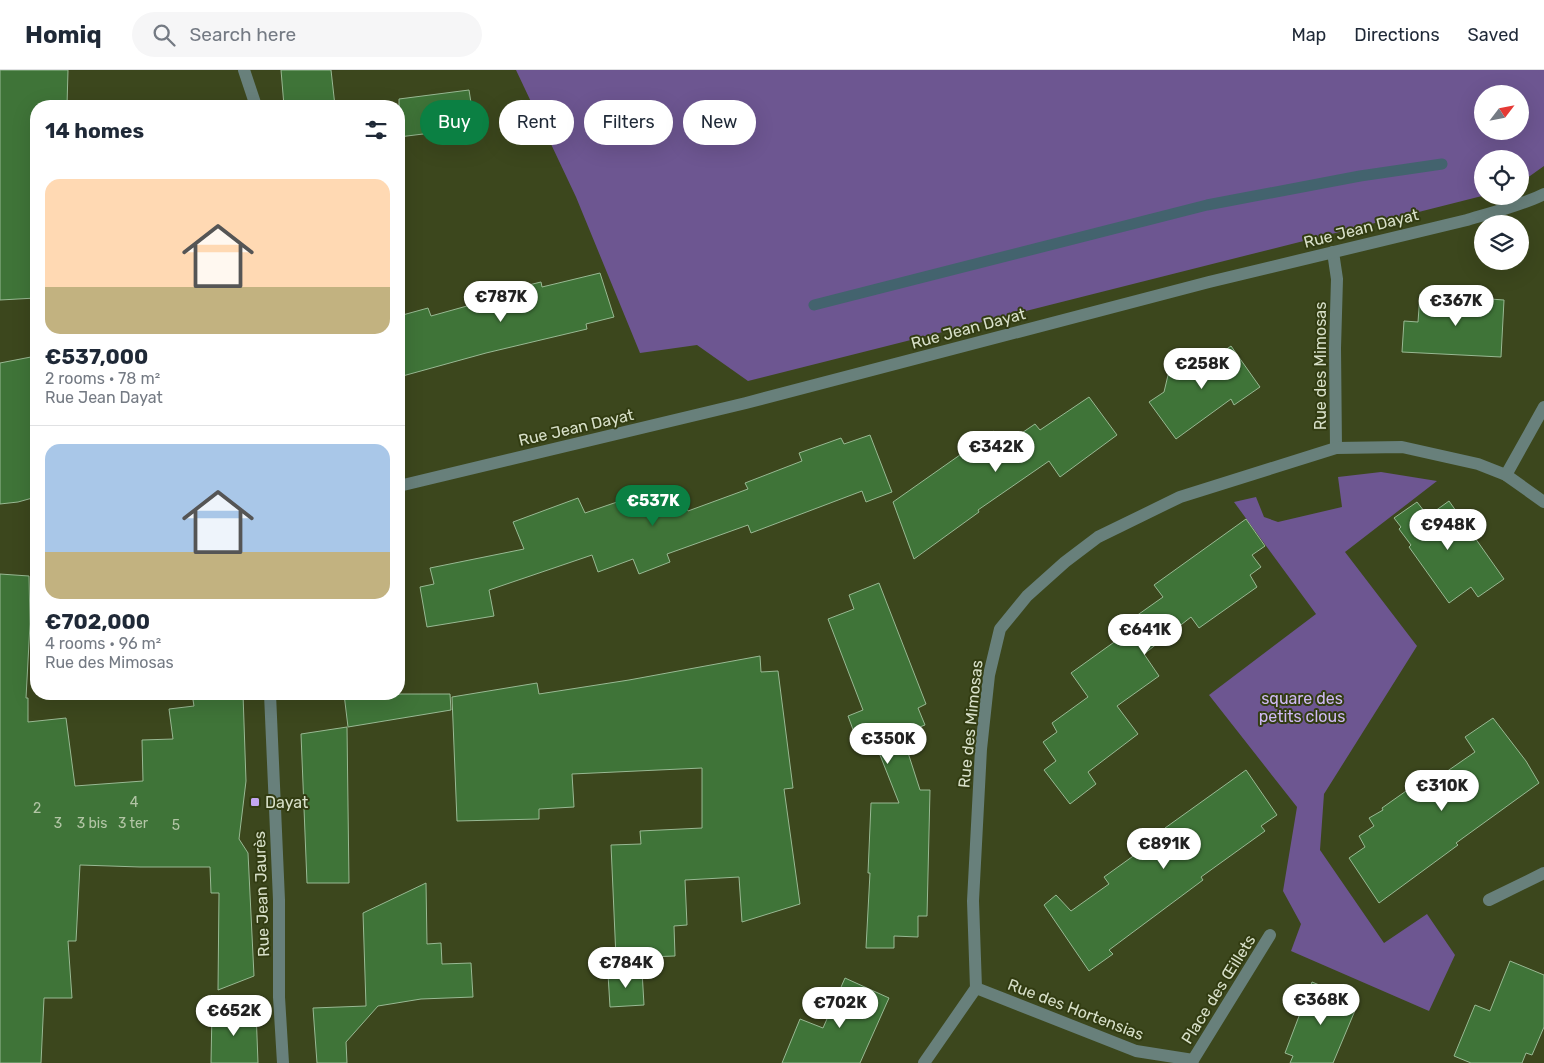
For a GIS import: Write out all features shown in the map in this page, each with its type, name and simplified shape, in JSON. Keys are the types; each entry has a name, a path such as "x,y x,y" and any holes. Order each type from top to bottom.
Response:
{"street":[{"path":"244,70 254,100"},
{"name":"Rue Jean Dayat","path":"405,485 719,410 1199,285 1467,220 1544,194"},
{"name":"Rue des Mimosas","path":"976,988 973,901 981,749 989,675 1000,629 1027,596 1065,562 1098,537 1180,497 1336,448 1335,348 1337,279 1332,252"},
{"path":"1506,475 1544,406"},
{"path":"1336,448 1402,447 1478,464 1506,475 1544,502"},
{"name":"Rue Jean Jaurès","path":"270,700 279,900 279,997 284,1063"},
{"path":"1490,900 1544,873"},
{"name":"Place des Œillets","path":"1194,1062 1270,936"},
{"path":"924,1063 976,988"},
{"name":"Rue des Hortensias","path":"976,988 1136,1051 1194,1062"}],"green space":[{"path":"516,70 1544,70 1544,166 1529,177 1529,150 1474,150 1474,198 748,381 697,345 640,353 576,197 551,145 574,145 574,100 530,100"},
{"name":"square des petits clous","path":"1381,472 1437,481 1345,552 1417,646 1324,794 1320,850 1384,943 1427,914 1455,955 1429,1011 1291,951 1301,924 1283,891 1297,807 1209,695 1316,614 1234,502 1256,497 1264,517 1278,522 1342,507 1338,477"}],"building":[{"path":"0,70 68,70 67,100 30,100 30,298 0,300"},
{"path":"281,70 331,70 334,100 284,100"},
{"path":"469,90 471,100 420,100 420,134 405,136 405,100 399,100"},
{"path":"600,273 614,317 586,324 587,329 486,353 405,375 405,314 428,308 431,316 485,301 483,296 541,282 542,287"},
{"path":"1420,294 1504,300 1501,357 1402,352 1404,321 1418,322"},
{"path":"1231,346 1260,387 1234,405 1231,399 1176,439 1149,402 1164,392 1169,371 1197,351 1205,364"},
{"path":"30,357 30,499 0,504 0,363"},
{"path":"1089,397 1117,435 1060,477 1049,461 978,510 979,512 914,559 893,502 994,431 1004,445 1035,424 1040,430"},
{"path":"870,435 892,492 866,502 862,491 751,533 748,525 667,554 670,562 639,574 633,559 598,572 592,555 489,590 494,616 427,627 420,587 434,584 430,568 524,549 513,522 578,498 585,513 620,501 623,508 680,487 688,511 748,489 745,483 802,461 799,453 841,438 844,444"},
{"path":"1449,501 1504,579 1478,597 1471,587 1449,603 1409,547 1411,545 1399,529 1401,527 1394,518 1417,502 1428,516"},
{"path":"1246,519 1265,546 1252,555 1261,567 1250,575 1257,587 1199,628 1191,617 1144,654 1159,676 1117,706 1138,734 1088,772 1096,784 1070,804 1044,770 1056,761 1043,742 1057,732 1052,723 1088,697 1071,673 1117,640 1112,633 1163,597 1154,585"},
{"path":"0,574 29,576 30,624 26,698 28,698 28,722 66,718 75,786 143,781 142,740 173,739 169,709 194,706 193,700 243,700 246,781 239,839 248,853 254,976 218,990 219,893 211,893 210,867 80,865 76,941 68,941 72,998 44,998 41,1063 0,1063"},
{"path":"879,583 926,704 918,708 925,725 902,734 920,790 930,790 927,916 918,916 918,937 894,936 894,948 866,948 870,873 868,873 871,803 899,803 880,755 858,743 848,716 863,710 828,619 854,609 849,595"},
{"path":"760,656 761,672 778,671 793,788 784,789 800,904 742,922 739,877 685,880 687,925 674,926 675,956 616,958 611,845 641,844 640,831 702,828 702,768 572,774 574,807 539,809 539,819 457,821 452,697 537,683 539,694"},
{"path":"405,694 450,694 451,710 348,727 345,700 405,700"},
{"path":"1493,718 1526,761 1539,783 1456,843 1458,845 1379,903 1349,858 1365,847 1359,836 1374,826 1369,818 1383,810 1382,808 1416,784 1420,790 1475,752 1465,737"},
{"path":"347,727 349,883 307,883 301,734"},
{"path":"1246,770 1277,815 1261,826 1265,831 1201,877 1203,880 1109,950 1113,954 1089,971 1044,905 1056,895 1071,911 1109,884 1104,877 1168,831 1165,828"},
{"path":"426,883 427,944 441,943 442,964 471,963 473,997 421,999 378,1006 346,1042 347,1063 317,1063 313,1008 366,1006 363,913"},
{"path":"1510,961 1544,975 1544,1027 1532,1055 1526,1053 1522,1063 1471,1063 1454,1056 1475,1005 1490,1011"},
{"path":"642,971 644,1005 610,1007 608,974"},
{"path":"845,978 889,998 860,1063 782,1063 800,1019 823,1028"},
{"path":"1312,982 1359,1001 1333,1063 1290,1063 1293,1056 1285,1053"},
{"path":"256,1010 258,1063 211,1063 212,1011"}],"waterway":[{"path":"814,305 1207,205 1360,176 1442,164"}],"place":[{"name":"Dayat","path":"255,802"}]}
